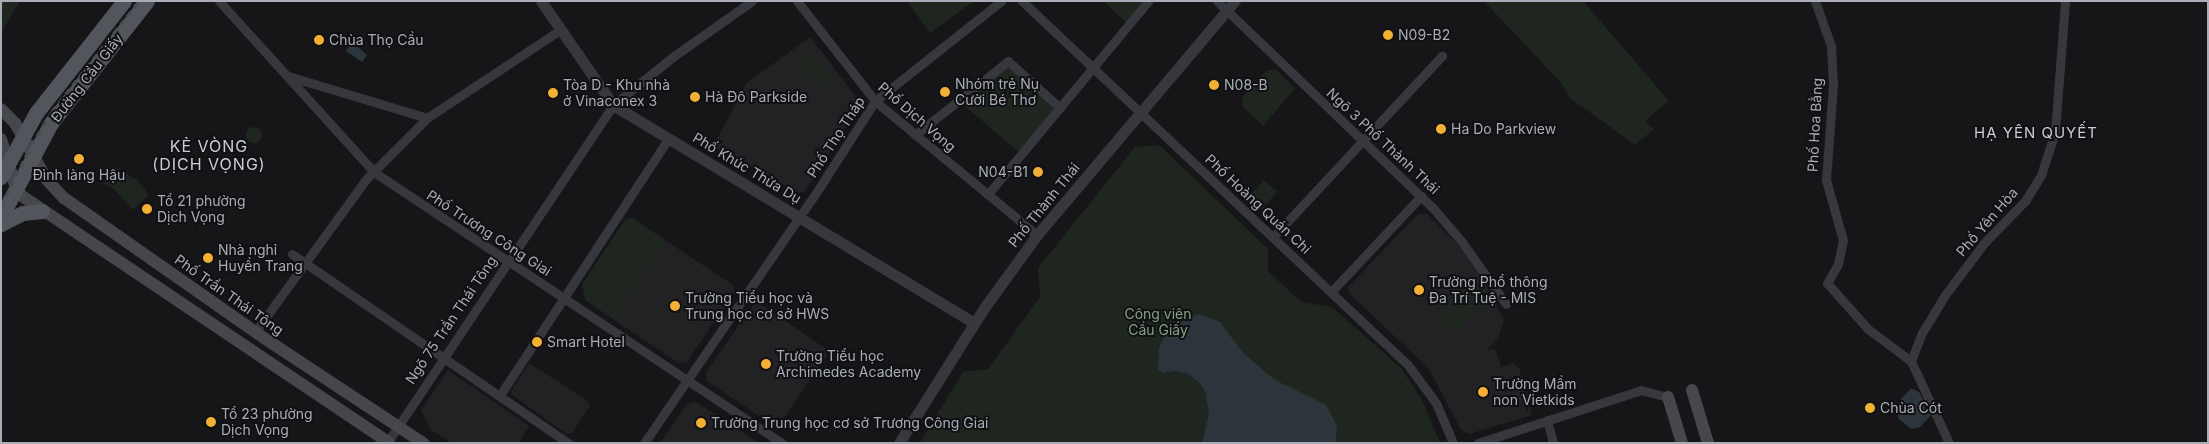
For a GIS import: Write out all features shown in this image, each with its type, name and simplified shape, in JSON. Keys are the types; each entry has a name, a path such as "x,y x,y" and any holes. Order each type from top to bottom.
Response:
{"main road":[{"name":"Đường Cầu Giấy","path":"1,177 36,113 124,1"},
{"name":"Đường Cầu Giấy","path":"1,217 51,123 92,68 147,1"},
{"path":"79,56 92,68"},
{"name":"Phố Trần Thái Tông","path":"1,109 15,123 32,158 46,180 64,198 255,332 423,443"},
{"path":"1,139 16,188 22,196 388,443"},
{"path":"1,224 22,213 42,211"},
{"path":"245,346 255,332"},
{"path":"1692,390 1708,443"},
{"path":"1668,397 1682,443"}],"street":[{"name":"Phố Trương Công Giai","path":"219,1 374,172 782,443"},
{"name":"Phố Khúc Thừa Dụ","path":"541,1 613,105 799,216 974,324"},
{"name":"Ngõ 75 Trần Thái Tông","path":"388,443 397,426 613,105 674,56 752,1"},
{"name":"Phố Dịch Vọng","path":"797,1 874,101 1037,236"},
{"name":"Phố Thọ Tháp","path":"644,443 799,216 874,101 1000,1"},
{"name":"Phố Hoàng Quán Chi","path":"1022,1 1408,365 1436,403 1453,443"},
{"path":"988,194 1094,69 1148,1"},
{"name":"Ngõ 3 Phố Thành Thái","path":"1217,1 1421,196 1462,242 1506,304"},
{"name":"Phố Thành Thái","path":"899,443 974,324 1037,236 1235,1"},
{"name":"Phố Hoa Bằng","path":"1815,1 1831,46 1833,85 1826,180 1843,240 1838,264 1827,283 1868,329 1911,361"},
{"name":"Phố Yên Hòa","path":"1911,361 1922,334 1945,295 1985,242 2026,201 2040,175 2055,132 2065,1"},
{"path":"255,332 374,172 428,118 560,30"},
{"path":"1273,237 1442,56"},
{"path":"915,135 1008,61 1060,108"},
{"path":"288,76 428,118"},
{"path":"500,396 669,138"},
{"path":"1331,292 1421,196"},
{"path":"292,254 568,443"},
{"path":"1911,361 1949,443"},
{"path":"1478,443 1641,390 1668,397"},
{"path":"1547,420 1553,443"}],"shaded area":[{"path":"810,37 861,103 805,191 798,193 713,146 747,83"},
{"path":"352,42 367,55 362,62 346,51"},
{"name":"Trường Phổ thông Đa Trí Tuệ - MIS","path":"1418,214 1427,214 1456,243 1473,263 1492,296 1504,320 1499,336 1487,350 1495,349 1501,367 1513,363 1519,368 1532,415 1469,434 1461,430 1429,369 1349,293 1348,287"},
{"name":"Trường Tiểu học và Trung học cơ sở HWS","path":"668,242 733,285 735,291 687,362 679,363 616,321"},
{"name":"Trường Tiểu học Archimedes Academy","path":"756,301 825,348 827,355 779,425 774,426 707,381 706,372"},
{"path":"1200,314 1220,322 1243,353 1275,380 1326,405 1337,426 1335,443 1202,443 1209,414 1205,391 1199,382 1187,373 1175,371 1163,373 1158,369 1159,349 1167,330 1180,318"},
{"path":"529,363 588,401 590,406 572,433 567,434 512,395 511,391"},
{"path":"448,370 529,426 519,443 451,443 430,429 421,410"},
{"path":"1911,388 1919,392 1931,415 1920,427 1911,429 1899,419 1895,406"},
{"name":"Trường Trung học cơ sở Trương Công Giai","path":"696,402 759,443 660,443 687,404"}],"green space":[{"path":"1,1 20,1 1,33"},
{"path":"907,1 974,1 930,33"},
{"path":"1103,1 1148,1 1129,25"},
{"path":"1484,1 1583,1 1669,101 1645,121 1654,129 1635,145 1570,98 1562,84"},
{"path":"813,52 833,77 817,90 797,65"},
{"path":"1004,62 1060,108 1021,154 958,100"},
{"path":"1267,70 1276,70 1295,88 1263,126 1242,106 1242,98"},
{"path":"254,127 262,135 254,143 246,135"},
{"name":"Công viên Cầu Giấy","path":"1159,145 1268,249 1268,271 1301,302 1332,307 1401,368 1423,402 1440,443 920,443 963,372 988,369 1040,297 1038,268 1135,147"},
{"path":"112,165 137,180 149,195 133,210 113,188 103,184"},
{"path":"1264,180 1277,192 1262,209 1249,196"},
{"path":"633,218 668,242 616,321 585,300 582,284 625,220"},
{"path":"1473,278 1491,295 1484,303 1465,286"},
{"path":"1464,287 1482,305 1453,335 1435,318"}],"railway":[{"path":"1,206 31,145 52,111 139,1"}],"place":[{"name":"N09-B2","path":"1388,35"},
{"name":"Chùa Thọ Cầu","path":"319,40"},
{"name":"N08-B","path":"1214,85"},
{"name":"Nhóm trẻ Nụ Cười Bé Thơ","path":"945,92"},
{"name":"Tòa D - Khu nhà ở Vinaconex 3","path":"553,93"},
{"name":"Hà Đô Parkside","path":"695,97"},
{"name":"Ha Do Parkview","path":"1441,129"},
{"name":"Đình làng Hậu","path":"79,159"},
{"name":"N04-B1","path":"1038,172"},
{"name":"Tổ 21 phường Dịch Vọng","path":"147,209"},
{"name":"Nhà nghỉ Huyền Trang","path":"208,258"},
{"name":"Trường Phổ thông Đa Trí Tuệ - MIS","path":"1419,290"},
{"name":"Trường Tiểu học và Trung học cơ sở HWS","path":"675,306"},
{"name":"Smart Hotel","path":"537,342"},
{"name":"Trường Tiểu học Archimedes Academy","path":"766,364"},
{"name":"Trường Mầm non Vietkids","path":"1483,392"},
{"name":"Chùa Cót","path":"1870,408"},
{"name":"Tổ 23 phường Dịch Vọng","path":"211,422"},
{"name":"Trường Trung học cơ sở Trương Công Giai","path":"701,423"}],"district":[{"name":"HẠ YÊN QUYẾT","path":"2036,133"},
{"name":"KẺ VÒNG (DỊCH VỌNG)","path":"209,155"}]}
